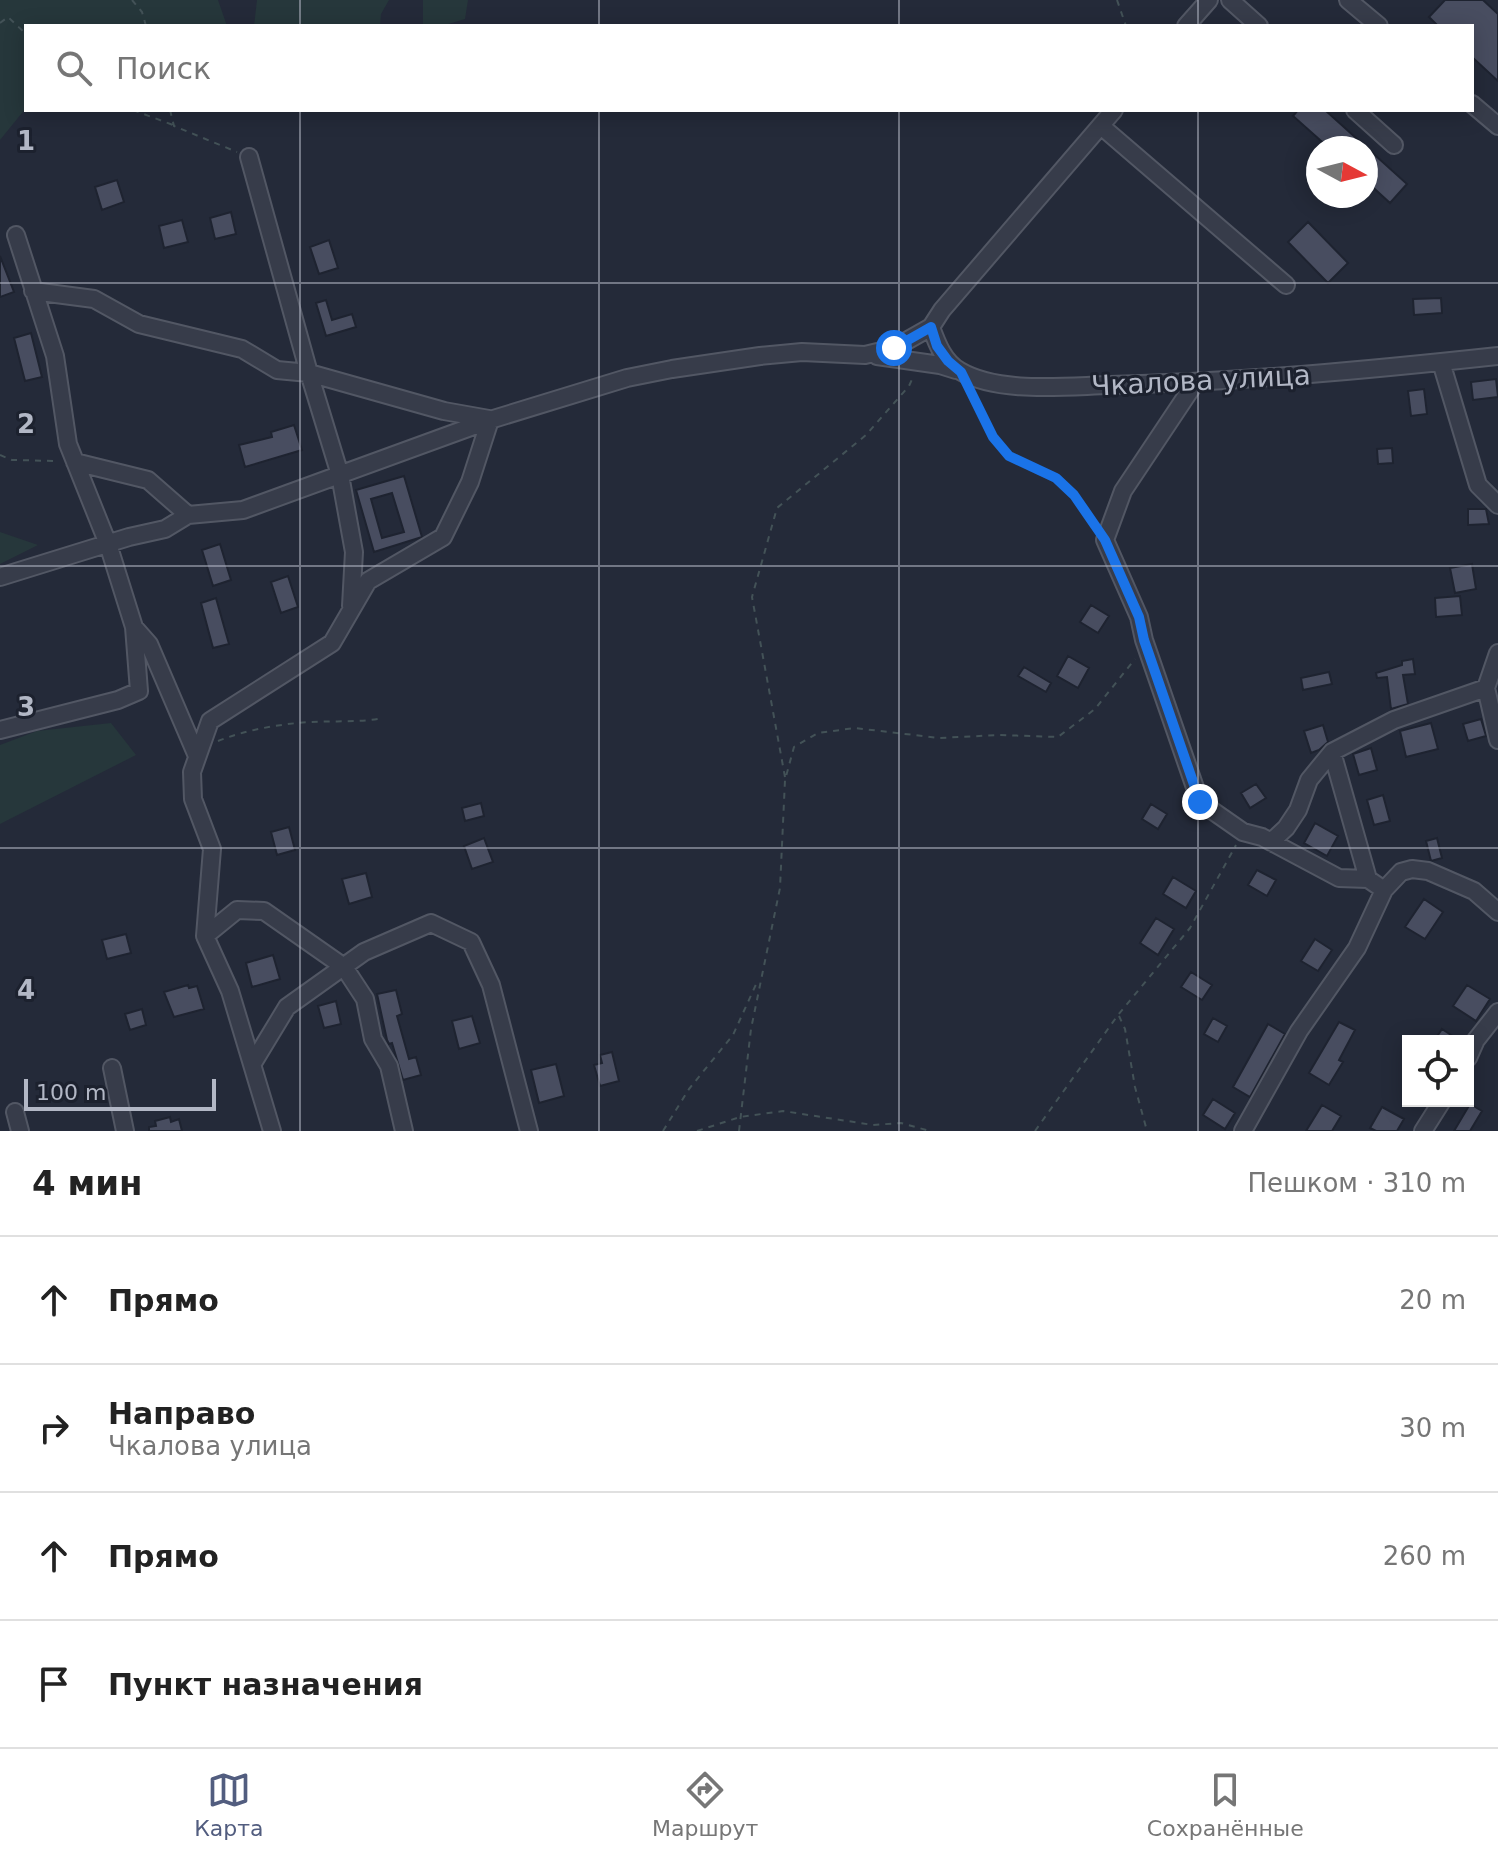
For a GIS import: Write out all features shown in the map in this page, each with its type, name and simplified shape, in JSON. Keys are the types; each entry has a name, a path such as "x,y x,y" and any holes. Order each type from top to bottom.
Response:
{"street":[{"path":"1188,24 1209,0"},
{"path":"1230,0 1257,24"},
{"path":"1348,0 1377,24"},
{"path":"1474,106 1498,126"},
{"path":"865,355 894,348 931,327 1112,112"},
{"path":"1357,112 1394,145"},
{"path":"1101,126 1286,285"},
{"path":"249,157 340,475 354,552 351,611"},
{"path":"0,730 118,700 139,691 134,627 108,544 64,429 55,356 16,235"},
{"path":"33,291 94,299 139,324 242,349 277,370 309,373 444,411 490,420 470,482 443,537 368,581 332,643 210,721 192,772 193,799 212,849 205,936 230,991 272,1131"},
{"path":"931,327 937,346 961,372"},
{"name":"Чкалова улица","path":"188,515 243,510 490,420 627,378 802,352 865,355 940,365 1012,387 1195,383 1498,356"},
{"path":"1441,362 1478,485 1498,505"},
{"path":"1195,383 1123,491 1105,540 1139,617 1144,640 1200,802 1243,832 1262,837 1339,878 1368,879 1384,890"},
{"path":"0,577 165,529 188,515 148,480 75,462"},
{"path":"134,627 149,644 197,756"},
{"path":"1498,653 1486,688 1498,740"},
{"path":"1271,842 1286,828 1298,810 1309,780 1332,752 1394,720 1486,688"},
{"path":"1332,752 1368,879"},
{"path":"1243,1131 1299,1031 1357,948 1384,890 1401,872 1412,869 1428,871 1474,891 1498,912"},
{"path":"205,936 237,910 264,911 344,967 365,999 373,1039 389,1066 404,1131"},
{"path":"253,1063 287,1007 364,952 431,923 471,942 491,985 529,1131"},
{"path":"1474,1044 1498,1012"},
{"path":"112,1068 125,1131"},
{"path":"1423,1131 1438,1107"},
{"path":"15,1112 20,1131"}],"path":[{"path":"132,0 142,12 145,24"},
{"path":"1117,0 1125,24"},
{"path":"0,23 8,17 24,32"},
{"path":"138,112 249,157"},
{"path":"170,112 174,126"},
{"path":"785,780 752,597 777,508 866,435 909,386 915,371"},
{"path":"961,372 993,437 1009,456 1056,478 1074,495 1105,540"},
{"path":"0,455 12,460 75,462"},
{"path":"739,1131 761,975 780,888 785,780 794,747 818,733 855,728 939,738 1000,735 1058,737 1095,709 1110,687 1138,657 1144,640"},
{"path":"217,741 239,733 298,723 378,719"},
{"path":"1035,1131 1118,1015 1190,928 1243,832"},
{"path":"663,1131 689,1089 733,1035 761,975"},
{"path":"1118,1015 1127,1038 1135,1087 1147,1131"},
{"path":"697,1131 740,1117 783,1111 873,1125 901,1123 930,1131"}],"shaded area":[{"path":"0,0 218,0 226,24 24,24 24,110 0,140"},
{"path":"257,0 389,0 381,14 380,24 254,24"},
{"path":"423,0 468,0 465,19 449,24 423,24"},
{"path":"0,532 38,545 0,564"},
{"path":"111,723 136,755 0,824 0,745 37,731"}],"building":[{"path":"1445,0 1483,0 1498,14 1498,81 1474,59 1474,24 1436,24 1429,17"},
{"path":"1296,112 1327,112 1354,136 1316,136 1293,116"},
{"path":"1378,158 1407,184 1390,203 1378,192"},
{"path":"117,180 124,202 102,210 95,187"},
{"path":"231,212 236,234 215,239 210,218"},
{"path":"182,220 188,242 164,248 159,226"},
{"path":"1308,222 1348,263 1328,283 1288,242"},
{"path":"329,240 338,268 319,274 310,247"},
{"path":"0,256 14,292 0,297"},
{"path":"1441,298 1442,313 1414,315 1413,299"},
{"path":"326,300 332,320 352,314 356,327 326,336 316,303"},
{"path":"31,333 42,377 25,381 14,338"},
{"path":"1496,379 1498,397 1473,400 1471,382"},
{"path":"1424,389 1427,414 1411,416 1408,391"},
{"path":"294,425 302,450 245,467 239,445 272,437 271,432"},
{"path":"1392,448 1393,463 1378,464 1377,449"},
{"path":"404,476 422,537 374,552 356,490","holes":["392,493 404,532 382,538 371,499"]},
{"path":"1468,509 1486,509 1489,524 1468,525"},
{"path":"220,544 231,580 213,586 202,550"},
{"path":"1472,564 1476,589 1455,593 1450,568"},
{"path":"288,576 298,607 281,613 271,582"},
{"path":"1460,596 1462,615 1436,617 1435,598"},
{"path":"216,598 229,644 213,648 201,603"},
{"path":"1091,605 1109,616 1098,633 1080,622"},
{"path":"1068,656 1089,668 1078,688 1057,676"},
{"path":"1413,659 1415,674 1403,675 1408,704 1391,709 1387,677 1377,678 1376,673"},
{"path":"1024,667 1051,683 1046,692 1018,676"},
{"path":"1329,672 1332,684 1303,690 1301,678"},
{"path":"1481,719 1486,736 1468,741 1463,724"},
{"path":"1431,723 1438,749 1406,757 1400,731"},
{"path":"1323,725 1328,742 1311,753 1304,731"},
{"path":"1371,748 1377,770 1359,775 1353,754"},
{"path":"1256,784 1266,798 1250,808 1241,793"},
{"path":"1383,795 1390,821 1374,825 1367,800"},
{"path":"481,803 484,816 465,821 462,808"},
{"path":"1151,804 1167,814 1158,829 1142,819"},
{"path":"1315,823 1338,836 1327,856 1304,843"},
{"path":"289,827 295,850 277,855 271,832"},
{"path":"484,838 493,862 472,869 464,846"},
{"path":"1437,838 1442,858 1431,861 1426,841"},
{"path":"1257,870 1276,880 1267,896 1248,885"},
{"path":"366,873 372,897 349,904 342,879"},
{"path":"1173,877 1196,891 1186,908 1163,894"},
{"path":"1424,899 1443,912 1425,939 1405,927"},
{"path":"1156,918 1174,929 1158,955 1140,943"},
{"path":"126,934 131,953 107,959 102,940"},
{"path":"1315,939 1332,950 1318,971 1301,961"},
{"path":"273,955 280,979 252,987 246,963"},
{"path":"1191,972 1212,985 1202,1000 1181,987"},
{"path":"188,985 189,988 197,986 204,1009 174,1017 164,992"},
{"path":"1467,985 1490,999 1476,1021 1453,1006"},
{"path":"396,990 402,1014 397,1016 409,1059 416,1057 421,1075 403,1080 392,1043 389,1044 387,1040 377,994"},
{"path":"336,1001 341,1024 324,1028 318,1006"},
{"path":"142,1009 146,1025 130,1030 125,1014"},
{"path":"472,1016 480,1043 459,1049 452,1021"},
{"path":"1213,1018 1227,1026 1218,1042 1204,1034"},
{"path":"1339,1022 1355,1030 1339,1060 1343,1062 1329,1085 1309,1073"},
{"path":"1268,1024 1285,1034 1250,1097 1233,1087"},
{"path":"612,1052 619,1081 600,1086 594,1065 602,1063 600,1055"},
{"path":"556,1064 564,1096 539,1103 531,1070"},
{"path":"1213,1099 1235,1113 1225,1129 1203,1115"},
{"path":"1322,1105 1341,1116 1332,1131 1306,1131"},
{"path":"1382,1107 1404,1119 1397,1131 1370,1128"},
{"path":"1468,1107 1482,1111 1470,1131 1454,1131"},
{"path":"170,1117 171,1122 179,1119 182,1131 149,1131 149,1127 156,1126 155,1121"}],"route":[{"path":"894,348 931,327 937,346 961,372 993,437 1009,456 1056,478 1074,495 1105,540 1139,617 1144,640 1200,802"}]}
